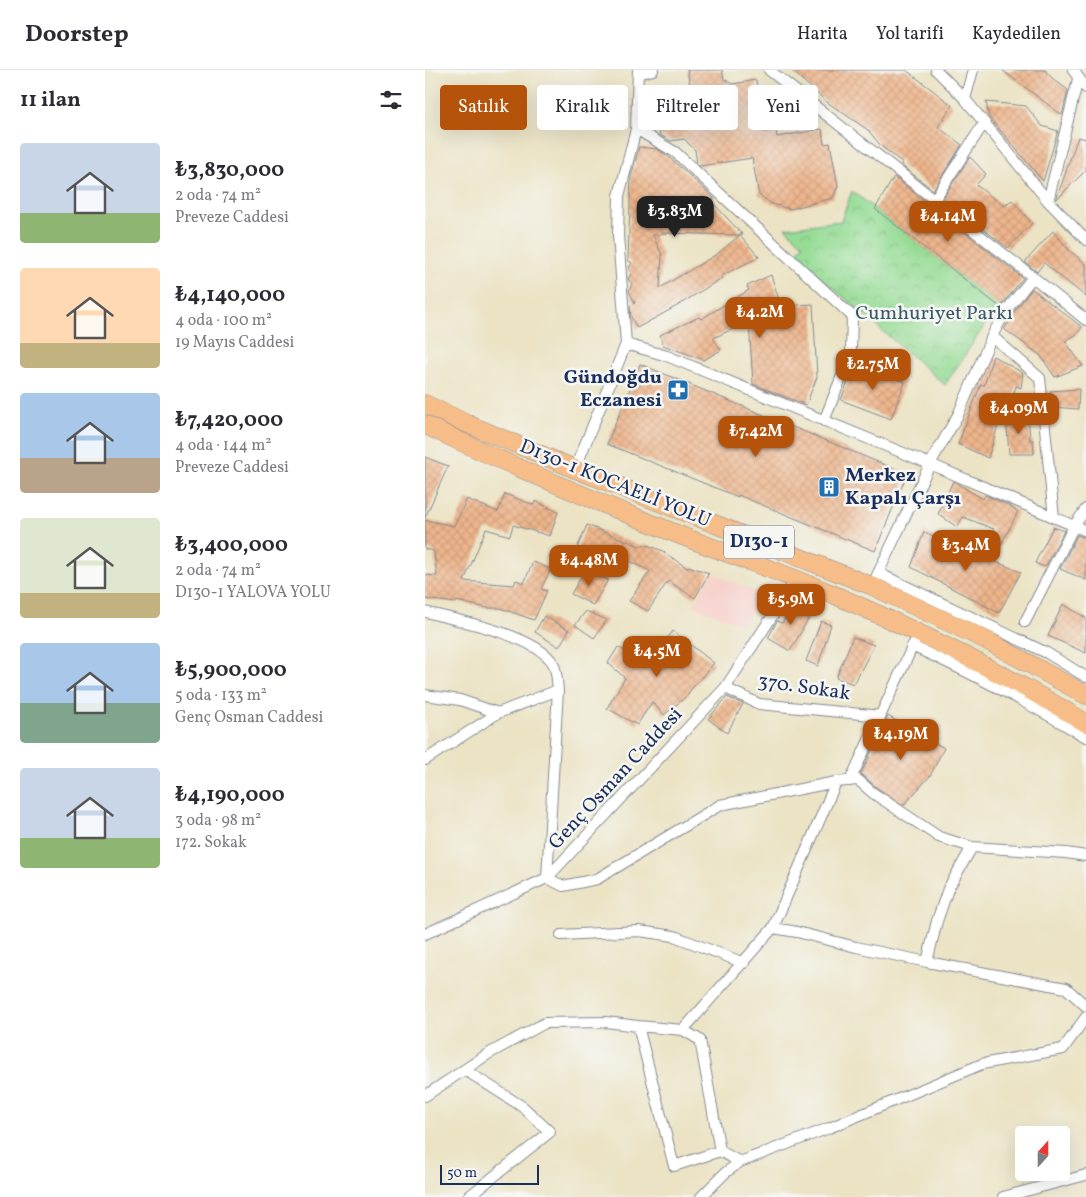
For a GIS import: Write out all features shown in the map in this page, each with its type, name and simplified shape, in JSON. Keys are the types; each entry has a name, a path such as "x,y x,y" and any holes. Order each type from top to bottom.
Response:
{"highway":[{"name":"D130-1","path":"425,404 575,469 875,580 1086,694"},
{"name":"D130-1 KOCAELİ YOLU","path":"425,425 491,456 682,536 829,593 915,640 1060,707 1086,723"}],"street":[{"path":"575,469 626,344 618,235 619,196 635,129 638,72 653,70"},
{"path":"769,70 1033,276 1086,320"},
{"path":"936,70 965,99 1048,201 1086,240"},
{"path":"965,99 973,70"},
{"path":"1076,74 1086,88"},
{"path":"1048,201 1076,74"},
{"path":"935,200 984,123"},
{"path":"635,129 675,152 852,316 851,353 824,421"},
{"path":"1033,276 1005,312 992,336 958,415 930,464 875,580 1047,653 1086,677"},
{"path":"992,336 1040,378 1054,518"},
{"path":"626,344 667,356 930,464 1086,531"},
{"path":"1025,622 1074,526 1086,509"},
{"name":"Genç Osman Caddesi","path":"547,878 725,688 796,580"},
{"path":"425,612 493,629 537,648 554,664 558,690 547,878"},
{"path":"850,781 915,640 958,667 1048,714 1086,737"},
{"name":"370. Sokak","path":"725,688 759,704 881,716"},
{"path":"425,760 498,713 558,690"},
{"path":"425,695 459,700 498,713"},
{"path":"547,878 563,886 597,879 720,806 836,782 858,780 873,793 939,837 972,847 1066,852 1086,856"},
{"path":"683,1030 773,928 836,782"},
{"path":"927,962 937,921 948,889 972,847"},
{"path":"425,934 547,878"},
{"path":"773,928 927,962 1066,988 1086,1006"},
{"path":"561,935 639,931 674,936 744,962"},
{"path":"701,1197 725,1173 740,1162 829,1128 982,1064 1063,1049 1086,1017"},
{"path":"425,1096 488,1054 545,1022 606,1022 683,1030 700,1040 720,1151"},
{"path":"638,1026 674,1166 720,1151 740,1162"},
{"path":"465,1070 523,1107 550,1132 468,1197"},
{"path":"1003,1197 1032,1194 1086,1175"}],"shaded area":[{"path":"712,573 767,596 741,624 693,606"}],"green space":[{"name":"Cumhuriyet Parkı","path":"852,191 998,305 945,385 795,255 803,244 785,228 841,221"}],"building":[{"path":"687,70 722,70 724,79 732,84 756,80 757,85 748,85 748,130 764,130 764,132 776,130 777,137 822,129 824,144 830,143 838,186 833,198 790,209 772,204 759,195 752,158 700,166 697,163 695,150 684,139 671,141 660,135 659,130 738,130 738,85 690,85"},
{"path":"791,70 906,70 952,105 938,127 962,145 933,190 901,165 903,163 881,146 868,130 818,94 818,85 808,85"},
{"path":"1002,70 1045,70 1068,90 1062,115"},
{"path":"986,102 1026,106 1042,126 1058,131 1043,181 989,117"},
{"path":"1078,137 1086,139 1086,170 1056,200"},
{"path":"639,147 657,149 668,156 714,198 713,203 743,235 740,235 759,257 721,276 722,278 677,306 637,328 631,317 630,306 635,303 629,291 632,284 628,279 631,274 629,268 632,263 628,260 631,177","holes":["660,233 740,235 717,254 660,288 662,255 653,235 660,235"]},
{"path":"970,157 986,174 976,185 1004,206 1012,200 1032,223 1008,248 943,198"},
{"path":"894,177 1023,278 1000,307 875,209"},
{"path":"1053,231 1069,250 1086,264 1086,297 1044,263 1037,272 1025,262"},
{"path":"771,275 781,306 813,304 817,377 806,405 753,384 749,322 713,338 721,350 704,360 663,345 660,335 699,317 701,319 749,290 747,286"},
{"path":"1032,289 1082,327 1076,335 1065,341 1083,366 1055,377 1040,355 1004,329 1012,318 1011,316"},
{"path":"993,356 1023,373 1021,388 1016,386 1014,393 1007,396 988,458 958,444 981,384 984,386"},
{"path":"855,363 905,382 891,419 841,400"},
{"path":"640,364 907,474 875,551 607,444"},
{"path":"1079,389 1078,409 1052,407 1050,391"},
{"path":"1006,414 1028,414 1030,440 1033,440 1034,454 1009,454"},
{"path":"425,457 448,466 425,518"},
{"path":"953,481 983,499 985,495 1010,506 1018,512 996,554 983,545 994,529 963,517 957,527 938,514"},
{"path":"505,494 534,505 535,501 558,512 550,536 513,525 510,536 486,529 464,581 514,585 516,580 524,583 533,562 551,569 541,589 547,591 534,620 500,608 487,608 456,601 456,603 425,599 425,575 437,576 434,551 425,549 425,520 454,526 467,499 498,512"},
{"path":"587,525 642,547 644,544 661,550 687,568 688,566 709,573 695,598 668,581 648,611 629,601 650,571 621,557 618,562 598,553 577,548"},
{"path":"1053,527 1064,531 1045,567 1035,563"},
{"path":"924,532 1021,572 999,613 911,567"},
{"path":"1077,535 1086,538 1086,580 1060,569"},
{"path":"585,570 608,580 593,605 571,594"},
{"path":"794,602 814,609 790,651 768,638 777,621 782,623"},
{"path":"1063,604 1086,618 1086,653 1048,636"},
{"path":"586,611 607,620 594,638 575,625"},
{"path":"544,616 569,630 559,647 535,632"},
{"path":"821,621 831,625 818,666 806,661"},
{"path":"673,631 714,663 689,694 664,715 652,702 637,725 607,708 625,678 608,663 618,647 644,663 648,658 650,660"},
{"path":"853,637 874,645 854,684 836,678"},
{"path":"727,697 743,704 727,733 708,719"},
{"path":"888,716 944,748 930,776 904,805 877,788 861,774"}],"place":[{"name":"Gündoğdu Eczanesi","path":"678,390"},
{"name":"Merkez Kapalı Çarşı","path":"829,487"}]}
